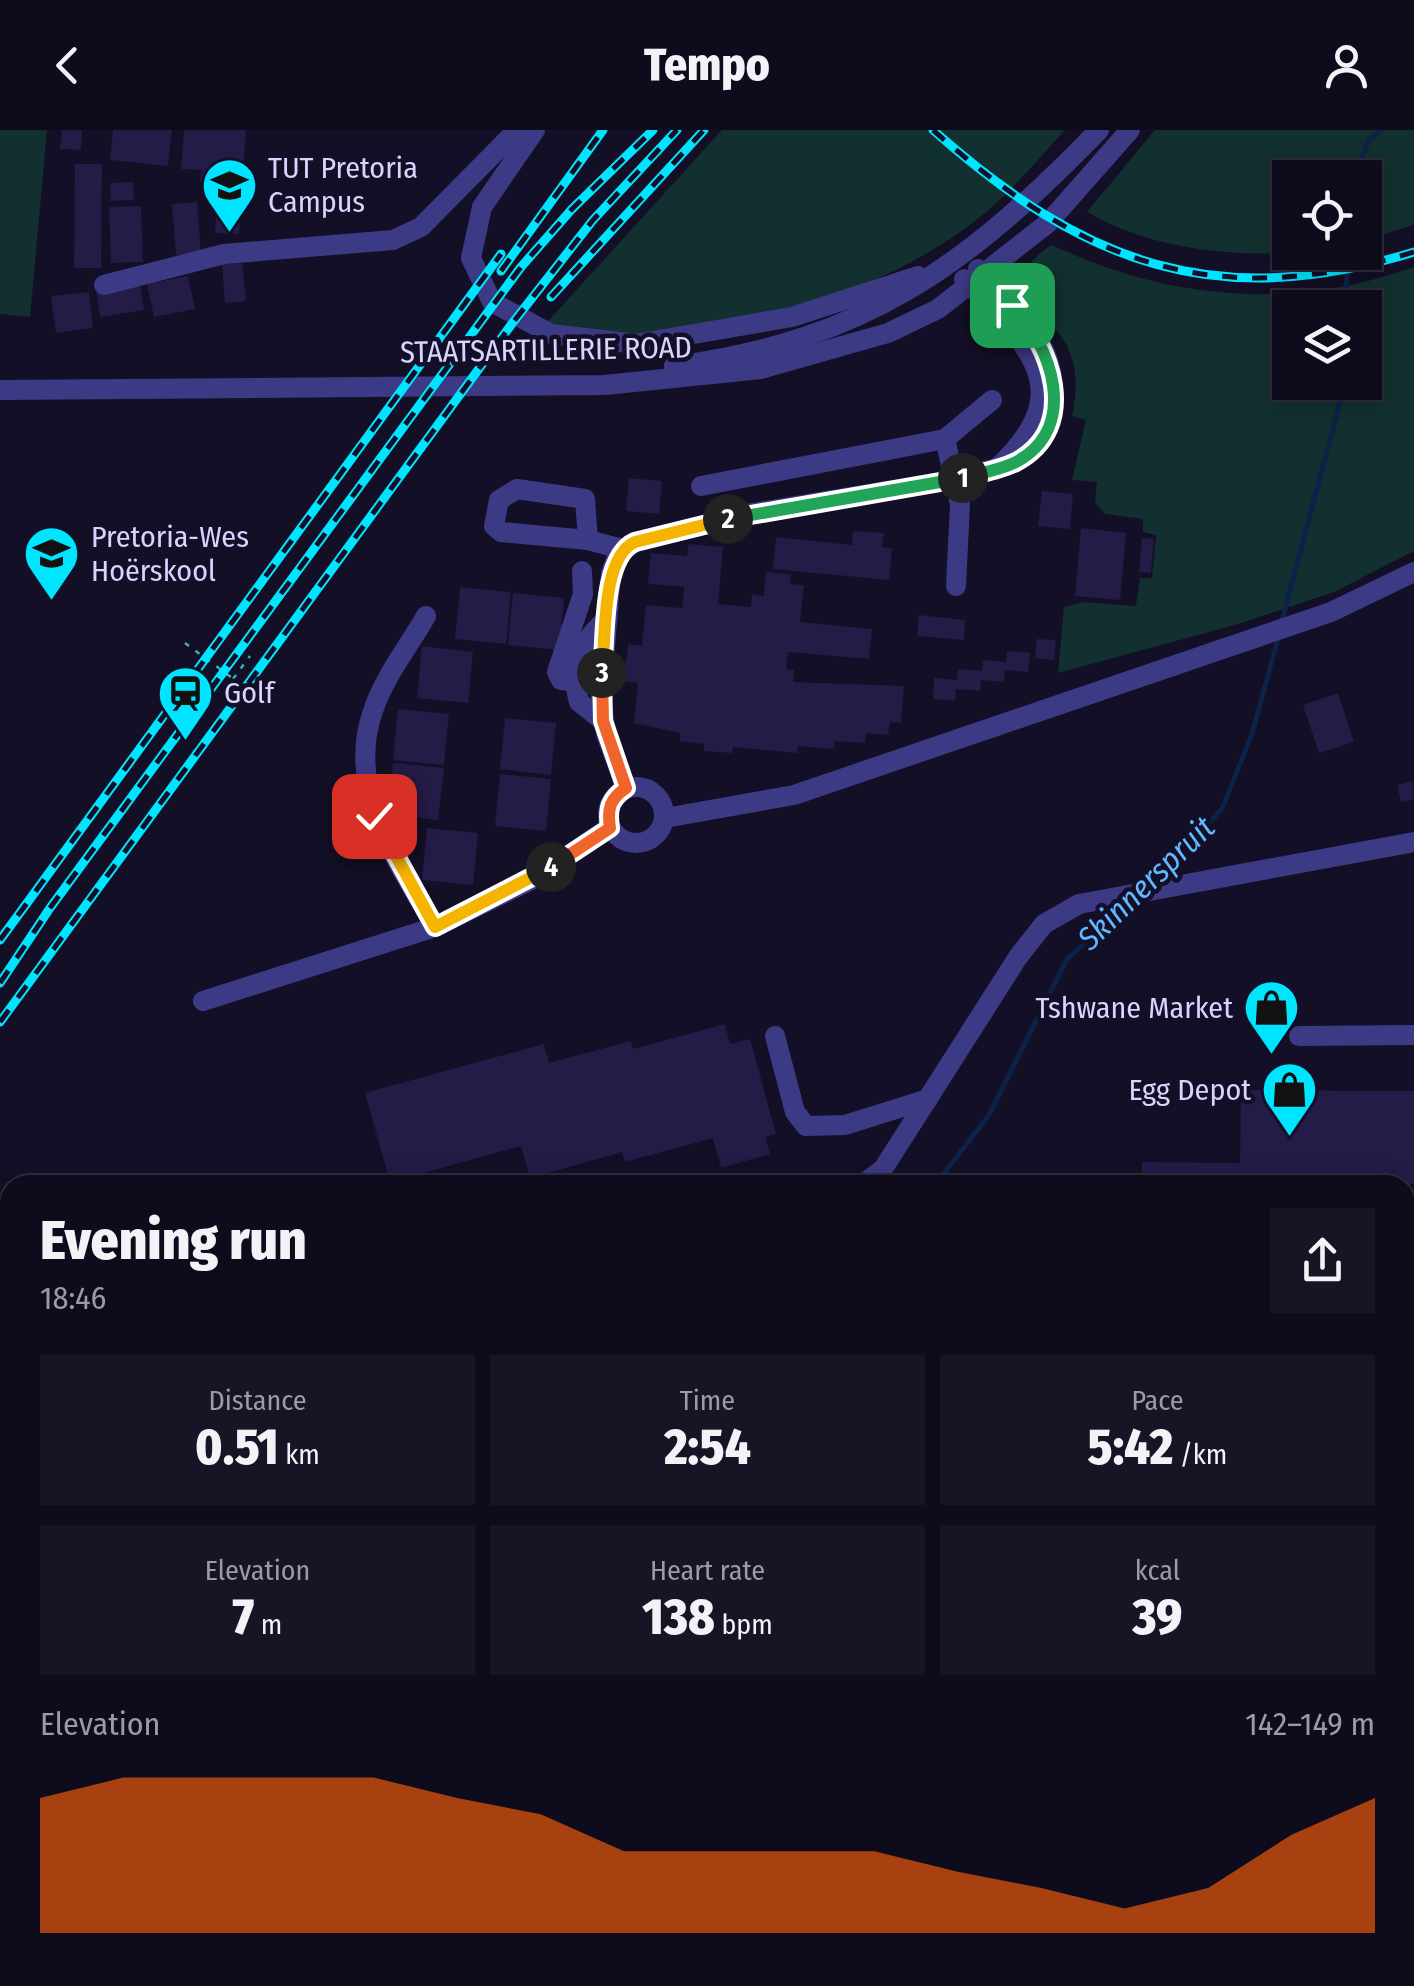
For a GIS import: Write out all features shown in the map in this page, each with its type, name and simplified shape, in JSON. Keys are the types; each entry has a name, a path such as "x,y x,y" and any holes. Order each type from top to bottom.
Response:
{"street":[{"path":"104,285 224,254 393,240 434,216 516,130"},
{"path":"535,130 482,207 471,258 492,302 550,334 636,344 792,317 958,260 1044,344 1054,382 1051,415 1040,438 1018,461 995,470 753,514 635,542 622,550 612,572 603,721 626,788"},
{"name":"STAATSARTILLERIE ROAD","path":"0,378 535,378 649,370 750,353 844,323 958,260 1047,183 1098,130"},
{"name":"STAATSARTILLERIE ROAD","path":"535,378 605,384 761,369 888,333 978,282 1070,201 1130,130"},
{"name":"STAATSARTILLERIE ROAD","path":"0,390 341,378"},
{"path":"701,486 946,439 992,400"},
{"path":"946,439 960,504 956,586"},
{"path":"747,478 753,514"},
{"path":"588,540 584,499 517,490 499,500 494,526 501,532 588,540 622,550"},
{"path":"576,682 561,680 556,672 583,594 582,571"},
{"path":"665,818 794,794 1331,612 1414,572"},
{"path":"426,616 373,708 366,739 374,816 435,927"},
{"path":"603,721 579,702 576,682 586,639 608,618"},
{"path":"641,786 654,792 663,804 665,818 660,832 648,841 633,844 619,839 610,828 607,812 613,797 626,788 641,786"},
{"path":"203,1001 435,927 531,880 610,828"},
{"path":"875,1175 883,1169 1018,956 1044,924 1079,904 1414,842"},
{"path":"1300,1036 1414,1035"},
{"path":"774,1036 795,1112 806,1126 845,1125 928,1099"}],"path":[{"path":"185,643 270,706"},
{"path":"233,679 250,656"}],"green space":[{"path":"0,130 47,130 30,317 0,314"},
{"path":"722,130 1065,130 1006,193 967,227 918,258 867,283 757,317 701,327 529,342"},
{"path":"1155,130 1414,130 1414,225 1382,235 1382,160 1272,160 1272,253 1190,248 1111,225 1087,212"},
{"path":"1052,245 1140,278 1185,288 1272,294 1272,400 1382,400 1382,290 1322,290 1414,267 1414,551 1334,592 1235,625 1058,673 1064,607 1084,602 1136,606 1140,578 1152,578 1156,535 1143,532 1143,519 1105,514 1095,503 1097,482 1072,480 1086,420 1072,416 1074,365 1061,336 1032,298 1027,272 1035,258"}],"building":[{"path":"62,130 82,130 81,150 60,149"},
{"path":"113,130 172,130 168,166 110,160"},
{"path":"184,130 246,130 239,234 215,233 218,184 200,182 201,170 181,169"},
{"path":"75,164 102,164 101,268 74,268"},
{"path":"133,182 134,200 111,201 110,183"},
{"path":"197,202 201,253 176,255 172,204"},
{"path":"141,206 143,262 111,263 109,207"},
{"path":"242,263 246,301 225,303 222,264"},
{"path":"188,276 195,309 154,317 147,284"},
{"path":"140,284 144,310 100,317 96,290"},
{"path":"89,292 93,328 56,333 51,296"},
{"path":"629,478 662,481 659,514 626,511"},
{"path":"1042,491 1073,494 1070,529 1038,526"},
{"path":"1081,528 1126,533 1120,600 1075,596"},
{"path":"853,531 884,533 882,547 892,548 889,580 773,569 776,537 852,545"},
{"path":"1142,538 1154,539 1151,573 1139,572"},
{"path":"688,544 723,547 718,604 751,607 752,594 764,596 766,572 791,574 790,584 804,585 800,622 872,629 869,659 788,652 786,669 794,670 793,682 904,686 901,723 890,722 888,735 866,733 865,743 835,741 834,749 798,746 797,753 733,747 732,753 704,751 704,744 680,741 680,733 634,723 638,683 624,681 628,644 642,646 646,605 682,608 684,587 648,584 651,553 687,556"},
{"path":"460,587 511,592 506,644 455,639"},
{"path":"513,593 564,598 559,650 508,645"},
{"path":"919,615 965,620 964,640 917,636"},
{"path":"1037,639 1056,640 1054,660 1035,658"},
{"path":"422,646 473,652 468,703 417,698"},
{"path":"1007,651 1030,653 1028,672 1005,670 1004,682 981,680 980,691 956,689 955,701 933,699 934,678 957,680 958,669 982,671 983,660 1006,662"},
{"path":"1338,693 1354,742 1319,753 1303,705"},
{"path":"398,709 449,714 444,765 393,760"},
{"path":"505,718 556,723 551,775 500,769"},
{"path":"393,763 444,768 438,820 387,814"},
{"path":"500,774 551,779 546,831 495,826"},
{"path":"1412,781 1414,799 1401,802 1397,785"},
{"path":"427,828 478,833 473,885 422,880"},
{"path":"725,1024 730,1044 750,1039 776,1134 765,1137 770,1154 721,1168 713,1138 625,1162 622,1152 529,1175 521,1146 415,1175 388,1175 365,1093 544,1044 549,1063 631,1041 633,1049"},
{"path":"1241,1090 1414,1091 1414,1175 1142,1175 1142,1162 1240,1163"}],"waterway":[{"name":"Skinnerspruit","path":"1361,160 1369,139 1382,130"},
{"name":"Skinnerspruit","path":"1346,290 1347,270"},
{"name":"Skinnerspruit","path":"1281,624 1342,400"},
{"name":"Skinnerspruit","path":"1153,882 1222,809 1252,734 1279,635"},
{"name":"Skinnerspruit","path":"943,1175 989,1115 1067,959 1130,903"}],"railway":[{"path":"501,271 603,130"},
{"path":"0,983 50,908 521,267 572,209 653,130"},
{"path":"0,1022 511,325 593,220 677,130"},
{"path":"551,297 704,130"},
{"path":"933,130 1044,214 1099,244 1156,264 1214,276 1276,278 1342,270 1414,252"},
{"path":"0,940 501,254"}],"place":[{"name":"TUT Pretoria Campus","path":"229,234"},
{"name":"Pretoria-Wes Hoërskool","path":"52,603"},
{"name":"Golf","path":"185,742"},
{"name":"Tshwane Market","path":"1272,1057"},
{"name":"Egg Depot","path":"1290,1139"}],"route":[{"path":"374,816 435,927 531,880 610,828 607,812 613,797 626,788 606,734 601,698 612,572 618,554 635,542 753,514 953,480 1018,461 1045,430 1051,415 1054,382 1044,344 1012,305"}]}
